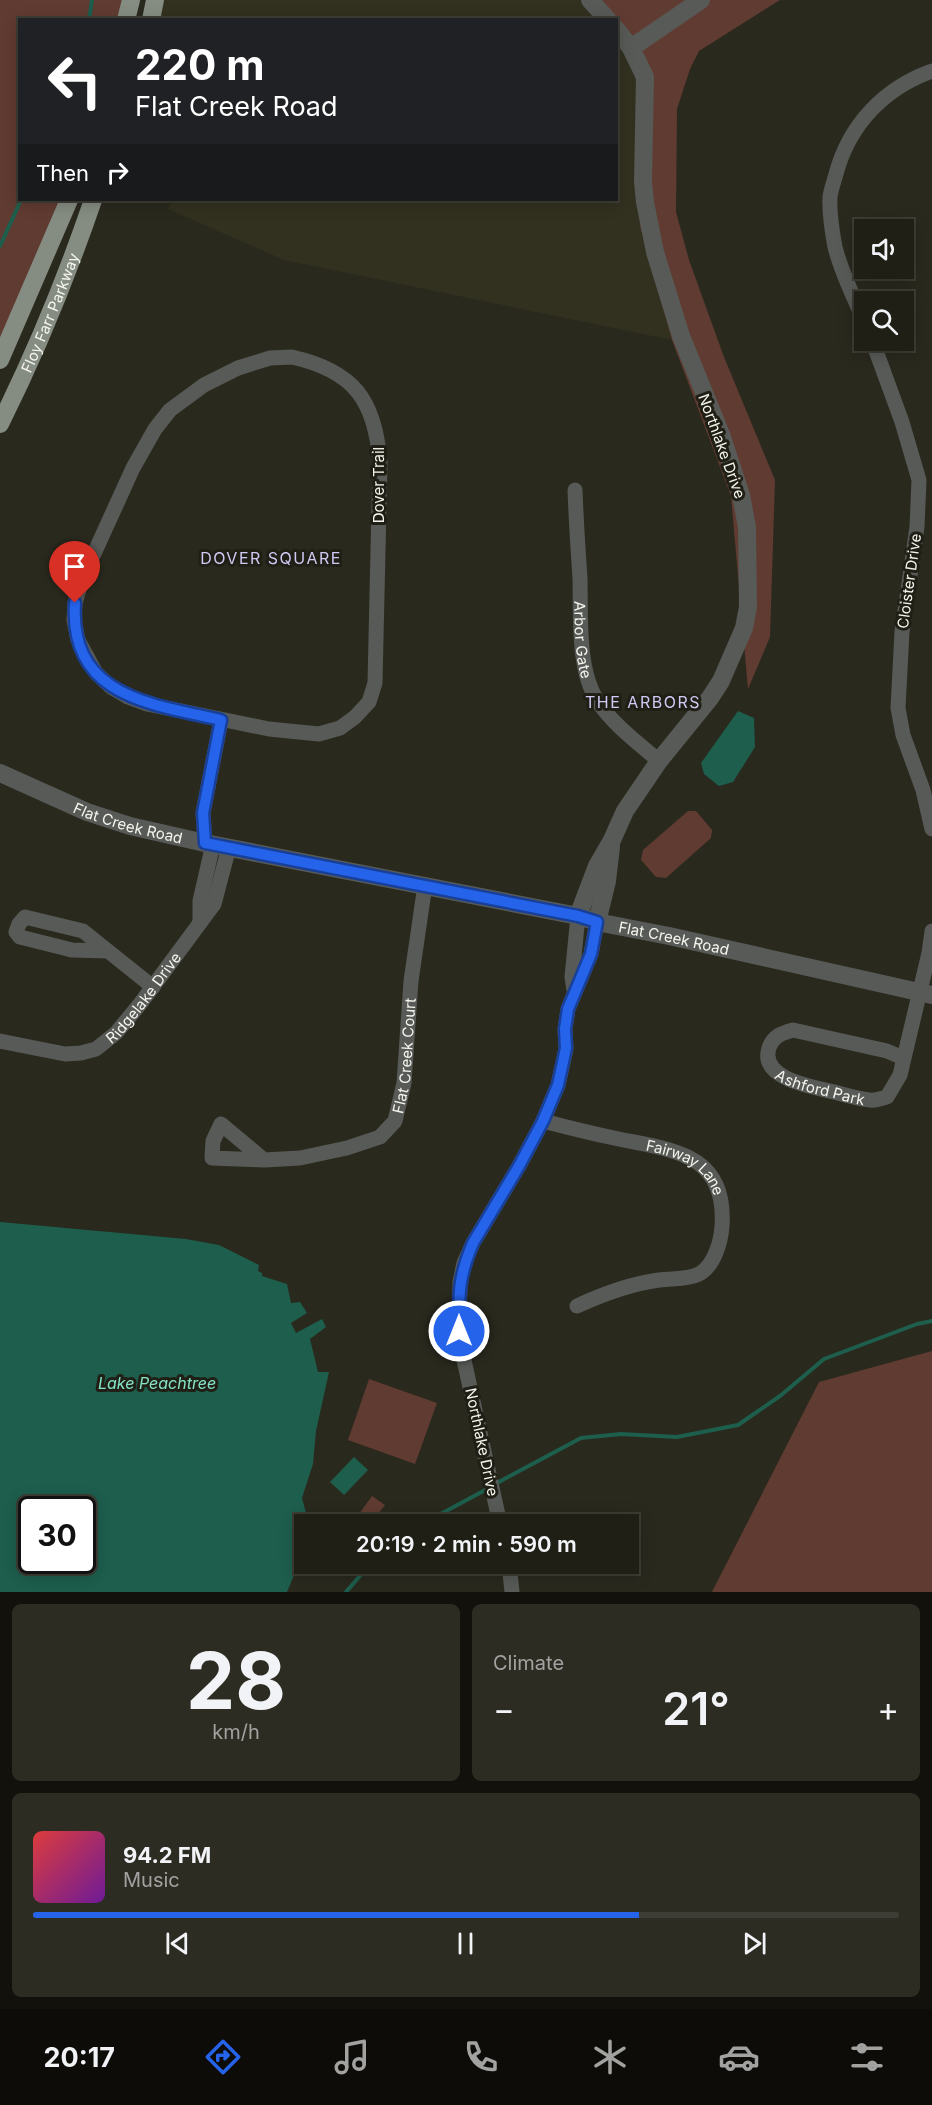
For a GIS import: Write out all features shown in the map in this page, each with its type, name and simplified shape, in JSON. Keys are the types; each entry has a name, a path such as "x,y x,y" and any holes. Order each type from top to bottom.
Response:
{"main road":[{"path":"126,18 131,0"},
{"path":"151,18 155,0"},
{"name":"Floy Farr Parkway","path":"0,360 69,201"},
{"name":"Floy Farr Parkway","path":"0,424 17,390 77,247 93,201"}],"street":[{"path":"590,0 606,18"},
{"path":"631,48 701,0"},
{"name":"Northlake Drive","path":"574,990 572,977 578,916 597,866 625,811 659,761 710,698 720,681 744,628 748,607 747,527 741,495 734,471 681,336 655,252 643,182 645,77 631,48 618,32"},
{"path":"854,296 836,250 831,221 830,195 843,150 854,130 870,110 909,79 932,71"},
{"name":"Cloister Drive","path":"876,351 926,479 902,632 898,708 903,735 927,789 932,829"},
{"name":"Dover Trail","path":"270,357 292,357 329,368 346,381 362,396 378,435 380,462 375,683 369,702 340,729 319,734 268,729 221,720 147,704 111,687 96,673 78,640 74,620 75,603 91,558 133,468 155,429 170,410 204,385 238,368 270,357"},
{"name":"Arbor Gate","path":"575,490 585,670 597,700 609,715 659,761"},
{"path":"215,845 203,813 221,720"},
{"name":"Flat Creek Road","path":"0,773 87,812 130,826 215,845 578,916 925,994"},
{"name":"Northlake Drive","path":"498,1514 459,1331 460,1282 464,1263 473,1243 543,1121 558,1085 566,1048 565,1029 568,1009 591,954 607,881 612,840"},
{"name":"Ridgelake Drive","path":"0,1041 65,1054 81,1053 96,1049 116,1033 153,987 213,904 215,845"},
{"name":"Flat Creek Court","path":"264,1160 300,1158 346,1148 380,1137 395,1121 404,1083 411,981 425,885"},
{"path":"108,951 72,950 20,937 16,932 25,917 83,931 108,951 153,987"},
{"path":"925,994 932,931"},
{"name":"Ashford Park","path":"903,1058 886,1051 793,1030 780,1034 773,1041 768,1058 771,1068 802,1085 872,1101 887,1097 900,1074 903,1058 925,994"},
{"name":"Fairway Lane","path":"543,1121 658,1146 685,1155 703,1167 712,1177 721,1205 720,1240 707,1268 699,1274 623,1287 577,1306"},
{"path":"510,1574 512,1592"}],"shaded area":[{"path":"0,0 125,0 120,18 18,18 18,201 68,201 0,360"},
{"path":"164,0 588,0 605,18 160,18"},
{"path":"588,0 780,0 699,51 690,69 677,109 676,212 689,260 724,357 775,480 770,637 748,689 731,496 672,340 640,226 645,77 618,41 618,18 601,18"},
{"path":"618,32 645,77 658,261 672,340 284,260 168,209 172,201 618,201"},
{"path":"688,811 696,811 712,830 711,838 666,878 656,877 641,860 643,850"},
{"path":"932,1351 932,1592 712,1592 819,1382"},
{"path":"369,1379 437,1403 415,1464 348,1440"},
{"path":"372,1496 385,1505 378,1514 359,1514"}],"water":[{"path":"738,711 754,718 755,747 733,782 719,786 704,774 701,763"},
{"name":"Lake Peachtree","path":"0,1222 186,1239 219,1245 259,1265 258,1271 262,1273 262,1276 287,1284 291,1303 300,1302 307,1313 291,1323 296,1333 322,1319 326,1327 310,1339 318,1372 329,1372 316,1431 313,1464 302,1498 306,1514 294,1514 294,1574 287,1592 0,1592"},
{"path":"354,1457 368,1470 344,1495 330,1482"}],"waterway":[{"path":"89,18 92,0"},
{"path":"0,246 21,201"},
{"path":"495,1484 581,1438 621,1434 677,1437 738,1425 780,1396 824,1359 917,1324 932,1321"},
{"path":"441,1514 489,1488"},
{"path":"346,1592 362,1574"}],"district":[{"name":"DOVER SQUARE","path":"271,558"},
{"name":"THE ARBORS","path":"643,702"}],"route":[{"path":"75,603 74,620 78,640 96,673 111,687 147,704 221,720 203,813 205,843 381,876 578,916 597,922 591,954 568,1009 565,1029 566,1048 558,1085 543,1121 473,1243 464,1263 460,1282 459,1331"}]}
